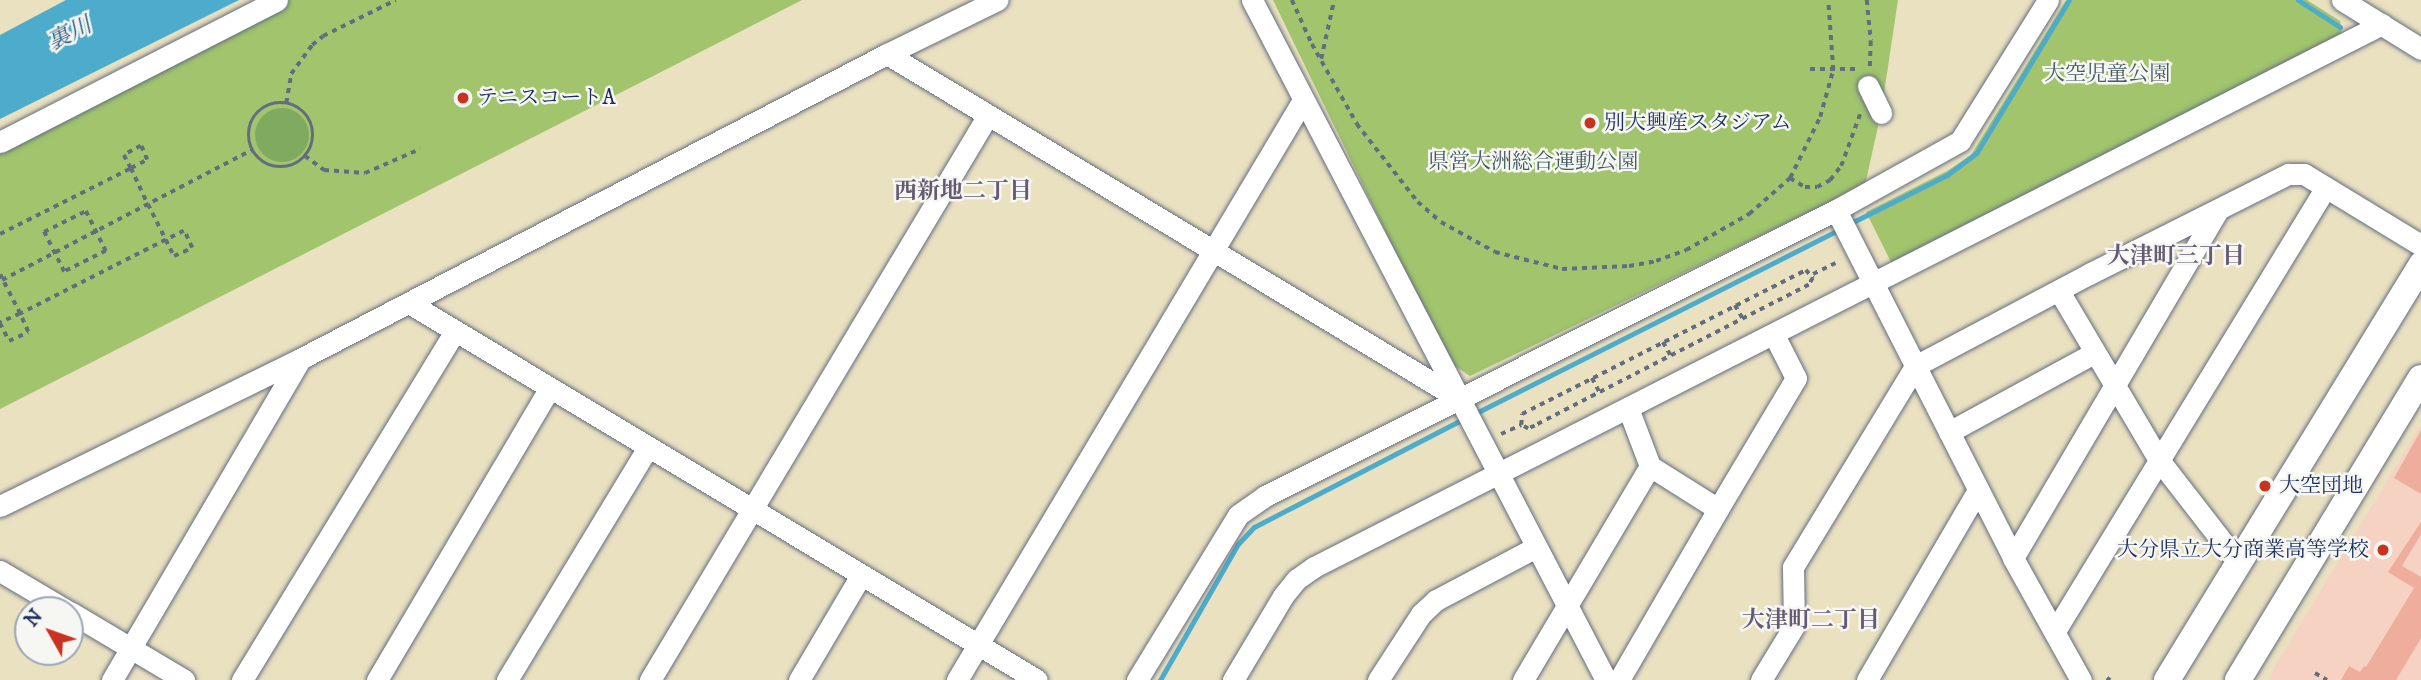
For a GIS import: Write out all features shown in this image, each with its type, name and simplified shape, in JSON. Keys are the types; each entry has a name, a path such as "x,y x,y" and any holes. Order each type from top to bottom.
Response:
{"main road":[{"path":"2167,680 2421,265"},
{"path":"2238,680 2421,378"}],"street":[{"path":"0,142 277,0"},
{"path":"0,506 300,359 887,54 997,0"},
{"path":"1252,0 1606,680"},
{"path":"1137,680 1238,515 1265,496 1464,411 1960,141 2048,0"},
{"path":"2342,0 2421,49"},
{"path":"1233,680 1283,596 1297,579 1343,551 1874,285 2382,24"},
{"path":"887,54 1213,251 1464,411"},
{"path":"1869,77 1881,113"},
{"path":"957,680 1303,100"},
{"path":"650,680 988,115"},
{"path":"1761,680 1794,626 1793,567 1915,366 2219,209 2296,173 2326,187 2421,245"},
{"path":"2055,631 2326,187"},
{"path":"2013,558 2219,209"},
{"path":"1836,210 2013,558 2055,631 2078,679"},
{"path":"2059,291 2113,387 2159,460 2239,563"},
{"path":"409,303 1037,680"},
{"path":"242,680 455,331"},
{"path":"1619,680 1796,378 1774,335"},
{"path":"1949,432 2094,354"},
{"path":"112,680 300,359"},
{"path":"377,680 550,388"},
{"path":"1628,408 1650,466 1718,509"},
{"path":"507,680 648,447"},
{"path":"1523,680 1650,466"},
{"path":"1867,680 1978,490"},
{"path":"1378,680 1421,614 1436,600 1536,547"},
{"path":"0,571 42,596"},
{"path":"799,680 861,575"},
{"path":"84,621 184,680"}],"path":[{"path":"385,5 389,0"},
{"path":"286,103 291,74 312,45 323,36 396,0"},
{"path":"1292,0 1321,61 1357,124 1418,202 1441,222 1487,248 1562,269 1589,269 1657,261 1686,250 1749,214 1790,178 1820,117 1833,70 1828,0"},
{"path":"1321,61 1334,0"},
{"path":"1790,178 1805,187 1817,187 1830,180 1841,166 1869,77 1871,41 1867,0"},
{"path":"1810,69 1869,77"},
{"path":"286,103 303,111 311,121 313,144 297,163 284,168 261,161 252,150 250,127 258,113 269,105 286,103"},
{"path":"0,234 131,169 147,160 141,146 124,155 131,169 148,204 166,240 174,256 192,248 184,231 166,240 20,314 0,323 9,341 28,332 20,314 1,278 54,253 96,231 148,204 252,150"},
{"path":"305,156 324,170 365,173 420,149"},
{"path":"86,211 96,231 106,251 64,272 44,232 86,211"},
{"path":"1501,434 1521,425 1531,428 1600,393 1809,285 1812,275 1836,263"},
{"path":"1521,425 1519,419 1522,414 1735,304 1802,270 1812,275"},
{"path":"1735,304 1743,319"},
{"path":"1663,342 1671,356"},
{"path":"1592,378 1600,393"},
{"path":"2315,673 2328,680"}],"shaded area":[{"name":"大分県立大分商業高等学校","path":"2421,425 2421,680 2270,680 2275,666"}],"green space":[{"path":"281,0 802,0 0,409 0,143"},
{"name":"県営大洲総合運動公園","path":"1273,0 1898,0 1881,113 1865,185 1470,376 1449,362"},
{"name":"大空児童公園","path":"2066,0 2307,0 2340,21 2342,37 1892,264 1866,212 1947,171 1971,155"},
{"path":"282,108 301,116 309,135 301,154 282,162 263,154 255,135 263,116"}],"water":[{"name":"裏川","path":"66,0 239,0 0,119 0,35"}],"building":[{"path":"2421,430 2421,494 2394,478"},
{"path":"2421,522 2421,534 2402,566 2421,577 2421,638 2396,680 2341,680 2349,666 2360,672 2366,667 2414,588 2388,572"}],"waterway":[{"path":"1849,224 1947,175 1977,152 2069,0"},
{"path":"2298,0 2340,27"},
{"path":"1474,414 1840,229"},
{"path":"1160,680 1238,544 1254,527 1465,418"}],"place":[{"name":"テニスコートA","path":"463,98"},
{"name":"別大興産スタジアム","path":"1590,123"},
{"name":"大空団地","path":"2265,486"},
{"name":"大分県立大分商業高等学校","path":"2383,550"}],"district":[{"name":"西新地二丁目","path":"963,192"},
{"name":"大津町三丁目","path":"2176,257"},
{"name":"大津町二丁目","path":"1811,621"}]}
